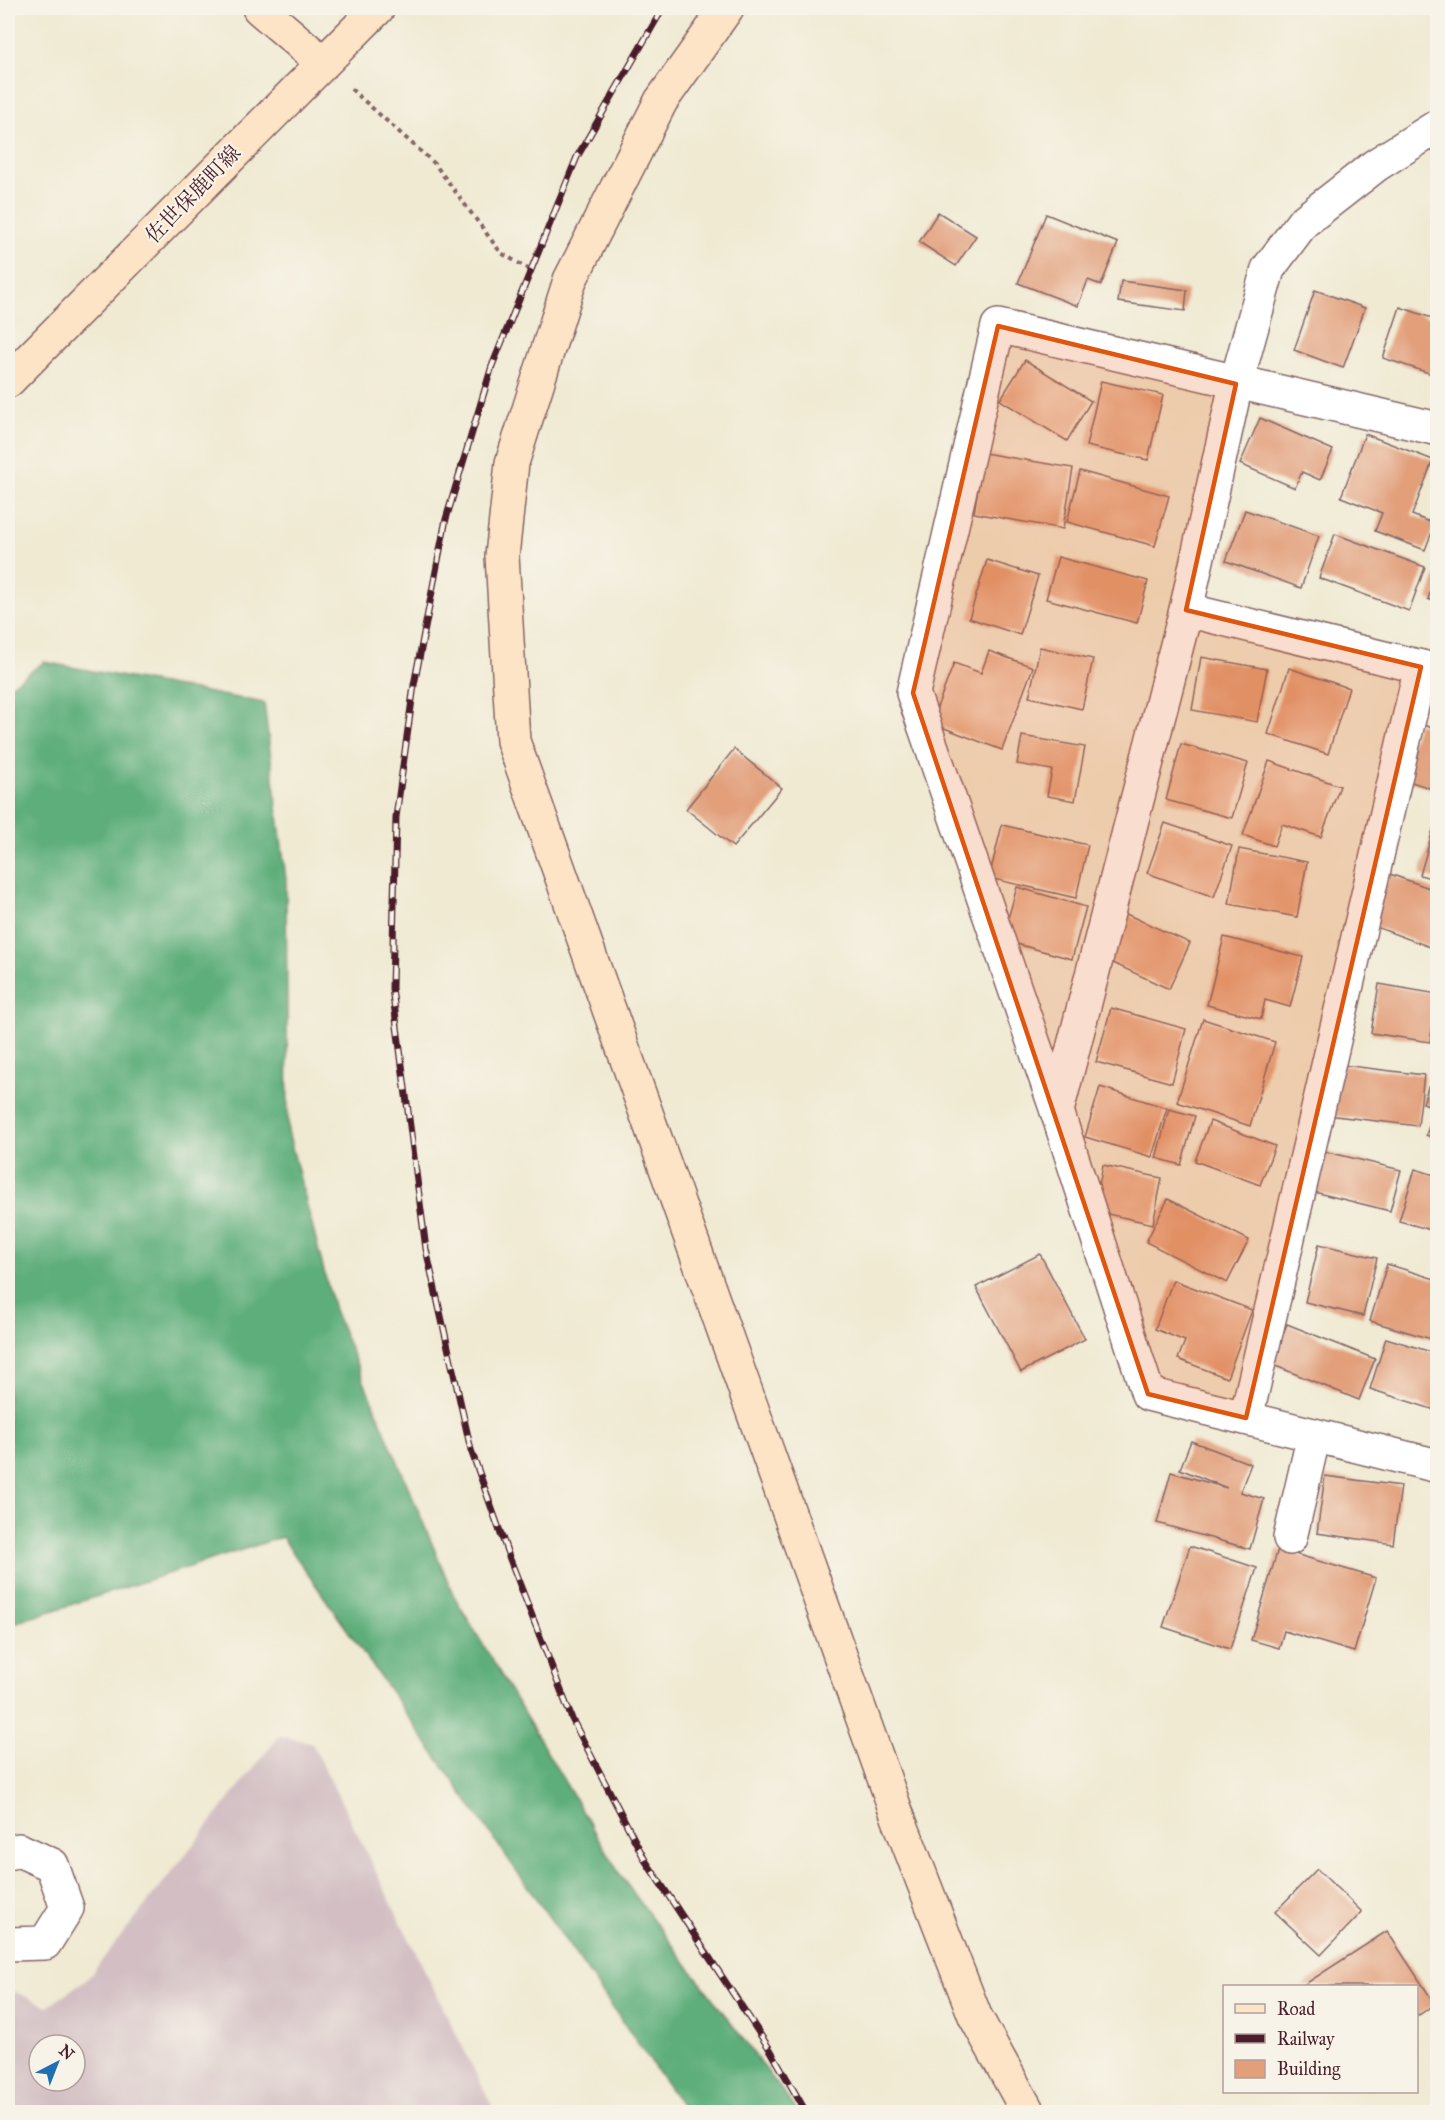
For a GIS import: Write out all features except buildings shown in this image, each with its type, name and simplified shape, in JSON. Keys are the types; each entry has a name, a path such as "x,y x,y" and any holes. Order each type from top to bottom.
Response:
{"street":[{"path":"259,8 322,62"},
{"name":"佐世保鹿町線","path":"8,381 378,8"},
{"path":"728,8 661,101 570,280 512,463 502,556 513,741 898,1817 975,2016 1028,2112"},
{"path":"1057,1111 1186,610 1236,384 1268,269 1303,222 1376,165 1437,126"},
{"path":"1437,429 1236,384 998,326 914,693 1057,1111 1148,1394 1437,1466"},
{"path":"1186,610 1429,669 1246,1418"},
{"path":"1290,1538 1314,1435"},
{"path":"8,1853 19,1850 52,1865 67,1908 45,1943 8,1944"}],"path":[{"path":"322,62 434,163 501,253 548,282 570,280"}],"highlighted area":[{"path":"998,326 1236,384 1186,610 1421,667 1246,1418 1148,1394 913,693"}],"shaded area":[{"path":"279,1736 312,1743 495,2112 8,2112 8,1989 48,2006 88,1978"}],"green space":[{"path":"44,662 264,703 286,879 288,1132 334,1310 454,1596 622,1878 798,2112 686,2112 282,1537 8,1625 8,688"}],"railway":[{"path":"663,8 577,157 492,366 446,519 414,685 396,817 392,988 426,1249 471,1450 508,1554 572,1719 645,1860 771,2051 806,2112"}]}
